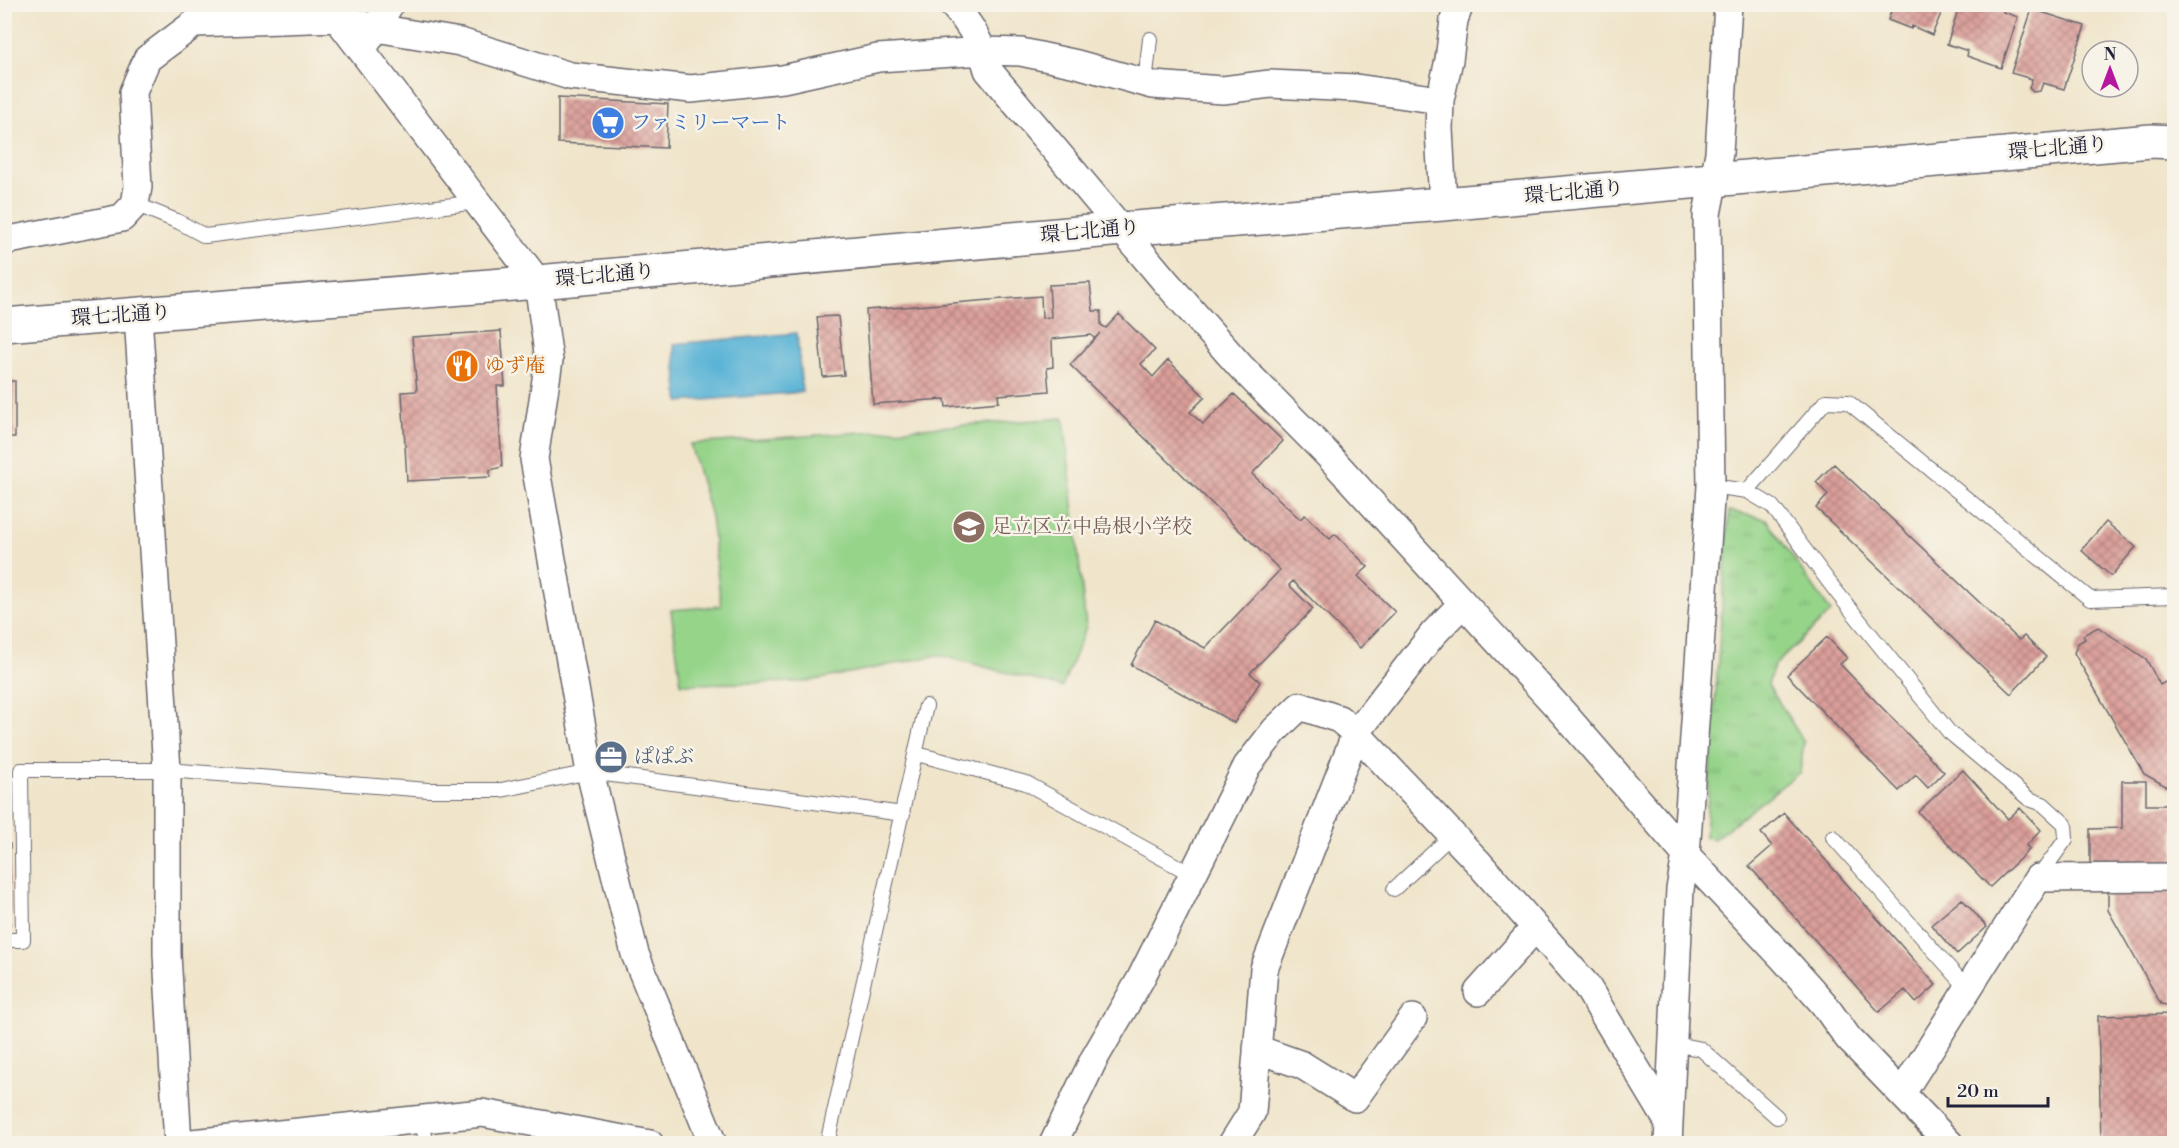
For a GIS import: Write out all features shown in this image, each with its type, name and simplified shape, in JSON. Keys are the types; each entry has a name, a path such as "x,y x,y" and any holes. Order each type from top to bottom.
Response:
{"street":[{"path":"362,51 390,4"},
{"path":"952,4 970,24 983,51 988,70 1240,366 1327,454 1565,715 1686,855 1810,988 1848,1038 1950,1143"},
{"path":"1443,204 1440,100 1449,60 1454,20 1460,4"},
{"path":"1668,1133 1680,889 1686,855 1711,486 1707,214 1719,153 1728,4"},
{"path":"331,11 538,282 549,360 534,459 590,772 635,954 713,1143"},
{"path":"4,242 122,218 135,204 138,187 133,92 147,59 195,23 331,11 376,28 460,42 570,76 691,89 783,79 878,57 983,51 1020,52 1077,64 1146,83 1223,90 1270,84 1356,88 1440,100"},
{"name":"環七北通り","path":"4,324 538,282 1122,229 1713,181 1843,167 2127,143 2175,142"},
{"path":"138,315 167,770 167,954 180,1143 424,1131 482,1113 554,1135 650,1143"},
{"path":"1232,1143 1252,1112 1264,969 1356,733 1433,634 1463,603"},
{"path":"1053,1143 1094,1059 1140,981 1247,766 1275,730 1300,706 1339,719 1356,733 1452,835 1586,985 1668,1133"},
{"path":"1902,1093 2038,878 2175,877"},
{"path":"1478,992 1535,927"},
{"path":"1257,1049 1302,1065 1355,1098 1413,1018"}],"lane":[{"path":"1146,83 1150,39"},
{"path":"135,204 179,222 205,236 477,202"},
{"path":"1747,491 1826,401 1848,402 2090,599 2175,596"},
{"path":"1711,486 1747,491 1772,506 1835,590 1949,732 2029,799 2043,804 2065,824 2066,839 2038,878"},
{"path":"827,1143 926,706"},
{"path":"917,753 1026,783 1193,875"},
{"path":"4,940 22,940 21,770 167,770 428,790 501,790 590,772 903,814"},
{"path":"1394,889 1452,835"},
{"path":"1833,837 1968,989"},
{"path":"1673,1044 1701,1048 1777,1117"}],"green space":[{"path":"1064,418 1086,627 1062,687 939,655 805,682 681,684 671,610 721,606 711,516 690,444"},
{"path":"1729,511 1766,519 1831,612 1774,666 1768,685 1804,742 1800,772 1714,839 1705,837"}],"water":[{"path":"797,333 802,392 679,402 674,344"}],"building":[{"path":"1886,4 1945,4 1932,35 1912,26 1911,29 1888,20 1892,9 1885,6"},
{"path":"1960,4 1993,4 2004,8 2003,12 2018,17 2001,68 1967,56 1968,51 1947,44"},
{"path":"2032,9 2085,26 2064,89 2043,83 2040,91 2033,92 2029,88 2032,79 2011,73"},
{"path":"558,98 668,104 666,148 558,143"},
{"path":"1090,283 1093,311 1101,311 1101,325 1106,328 1119,314 1155,350 1141,364 1153,377 1168,360 1205,397 1190,412 1203,424 1234,394 1283,441 1252,474 1300,519 1305,515 1330,539 1335,534 1368,567 1358,576 1395,612 1360,648 1293,581 1289,585 1313,609 1250,673 1260,682 1234,723 1131,665 1155,620 1205,648 1280,570 1070,365 1095,339 1091,335 1052,339 1053,367 1047,368 1049,391 998,395 999,402 946,407 945,399 873,404 866,310 1041,296 1042,318 1051,317 1049,285"},
{"path":"838,316 844,375 823,377 817,317"},
{"path":"501,331 505,386 497,386 502,467 490,470 490,477 407,481 402,392 417,391 412,337"},
{"path":"4,381 15,381 15,437 4,437"},
{"path":"1834,464 2019,640 2024,636 2046,657 2011,694 1816,508 1828,495 1816,482"},
{"path":"2106,522 2136,547 2111,576 2081,550"},
{"path":"2098,627 2146,659 2160,685 2174,677 2173,790 2144,774 2074,653 2078,643 2085,639 2083,635"},
{"path":"1827,637 1847,658 1840,664 1944,772 1928,788 1916,775 1899,791 1787,675"},
{"path":"1963,770 2008,819 2020,808 2041,830 2026,846 2030,849 1990,887 1918,812"},
{"path":"2122,781 2146,781 2146,805 2174,805 2174,867 2090,868 2090,829 2122,828"},
{"path":"1784,813 1936,985 1916,1003 1905,990 1879,1012 1749,866 1772,846 1761,833"},
{"path":"4,844 10,844 10,926 4,926"},
{"path":"2108,891 2171,891 2171,900 2174,900 2174,1006 2161,1004 2108,910"},
{"path":"1962,899 1987,927 1957,954 1931,925"},
{"path":"2174,1014 2174,1144 2101,1144 2098,1016"}],"place":[{"name":"ファミリーマート","path":"608,123"},
{"name":"ゆず庵","path":"462,366"},
{"name":"足立区立中島根小学校","path":"969,527"},
{"name":"ぱぱぶ","path":"611,757"}]}
